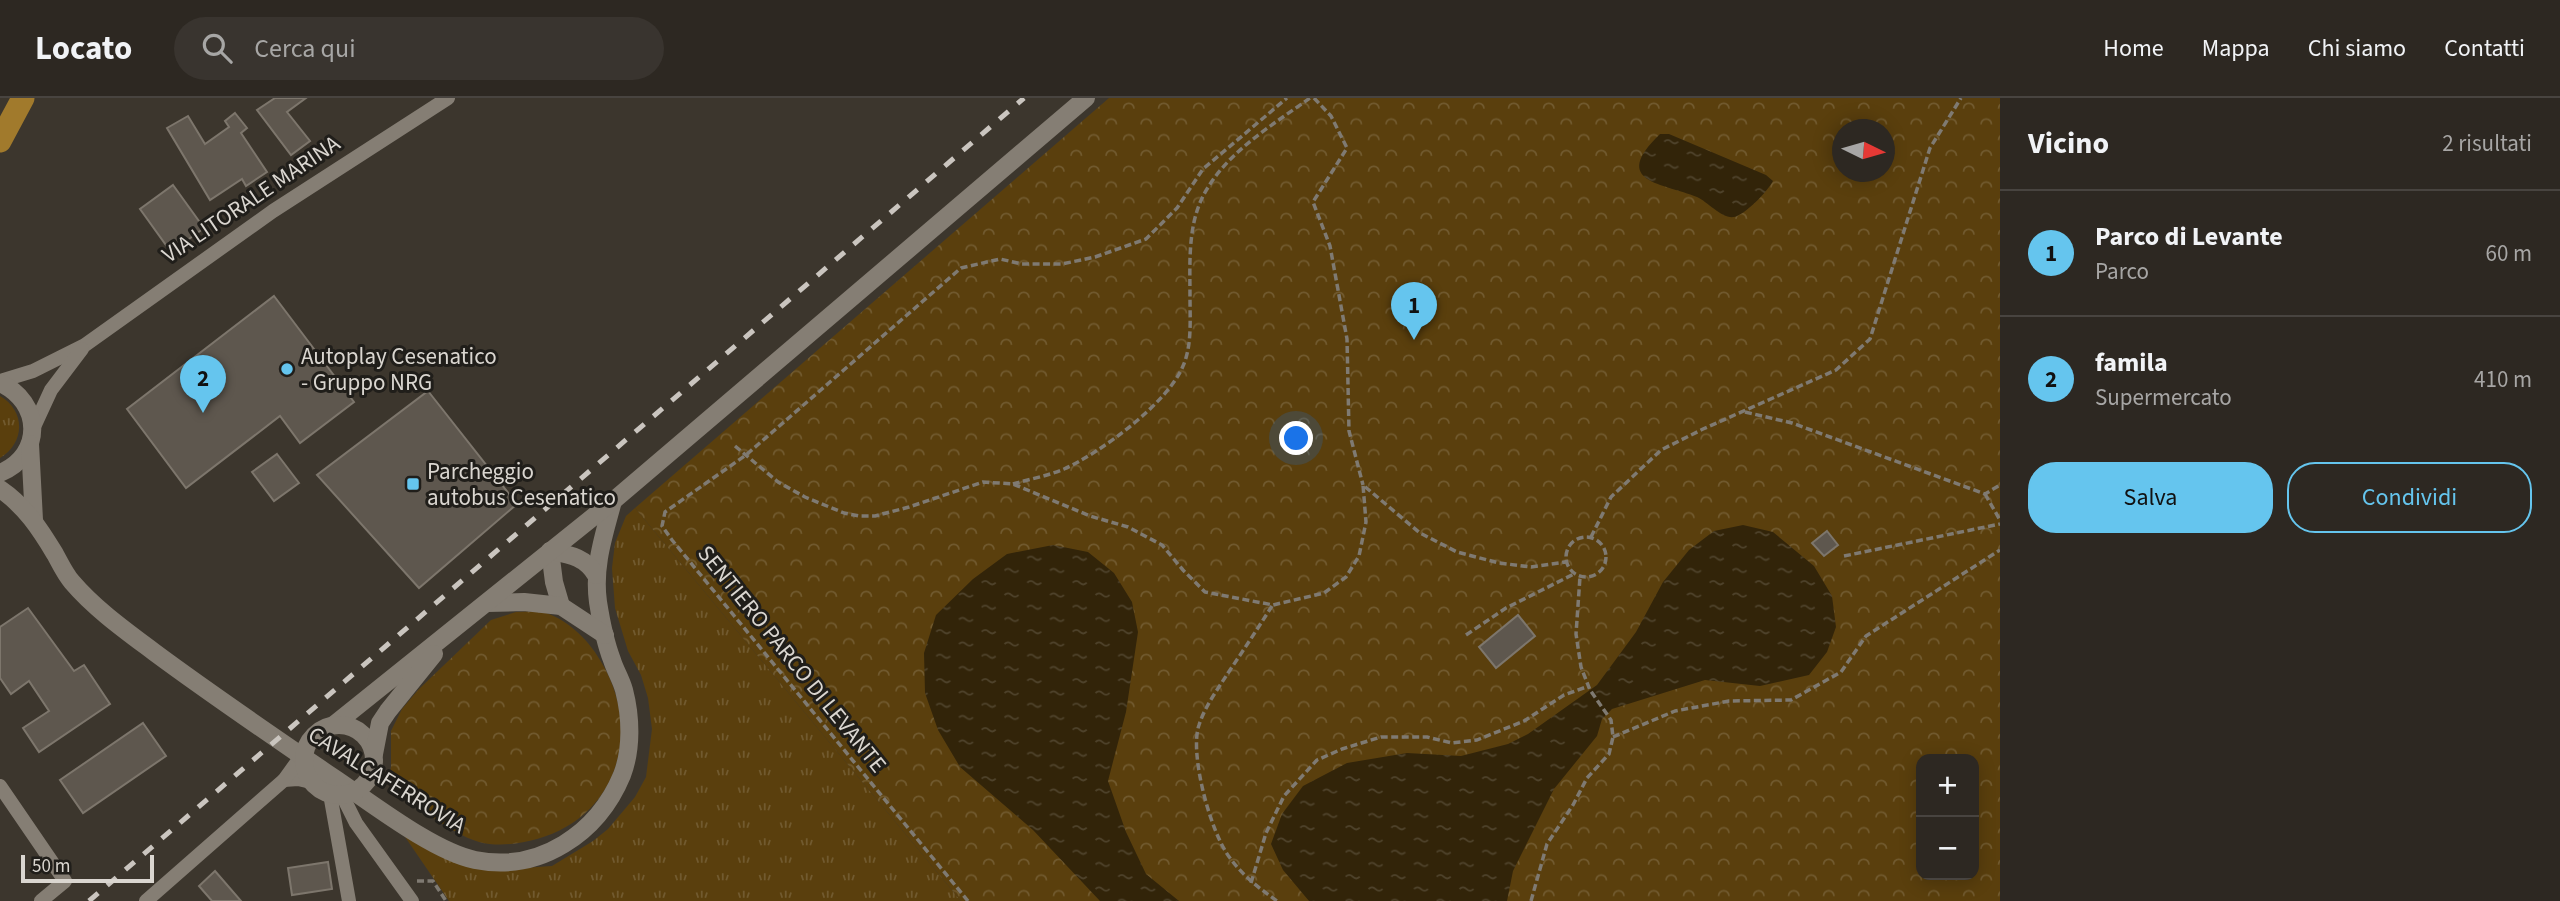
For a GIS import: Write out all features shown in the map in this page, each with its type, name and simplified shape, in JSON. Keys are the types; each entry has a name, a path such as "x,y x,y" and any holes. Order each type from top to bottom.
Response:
{"highway":[{"path":"0,141 23,98"}],"street":[{"name":"VIA LITORALE MARINA","path":"0,382 33,370 85,345 273,211 448,98"},
{"path":"146,901 284,780 316,733 335,724 614,501 1086,98"},
{"name":"VIA LITORALE MARINA","path":"0,473 10,469 22,458 51,390 85,345"},
{"name":"VIA LITORALE MARINA","path":"0,382 23,399 30,413 31,436"},
{"path":"31,436 34,520"},
{"path":"0,489 34,520"},
{"name":"CAVALCAFERROVIA","path":"34,520 71,581 117,624 208,693 404,824 447,849 475,860 517,860 545,854 589,827 603,810 622,774 628,749 630,722 623,688 611,660 605,635 596,575 598,554 614,501"},
{"path":"550,551 576,556 589,564 596,575"},
{"path":"550,551 554,582 561,606"},
{"path":"487,603 524,602 561,606 605,635"},
{"path":"336,795 354,792 370,777 380,723 446,637"},
{"path":"335,724 346,725 364,735 371,743 374,755"},
{"path":"304,751 303,762 311,782"},
{"path":"284,780 311,782 336,795 412,901"},
{"path":"0,786 65,881 41,901"},
{"path":"336,795 349,901"}],"path":[{"name":"SENTIERO PARCO DI LEVANTE","path":"968,901 662,526 665,512 746,455 961,268 1000,259 1022,264 1062,264 1096,257 1146,239 1177,208 1203,169 1287,98"},
{"path":"735,446 778,482 844,513 874,516 983,482 1013,484 1090,516 1128,527 1162,545 1182,570 1205,592 1273,605 1324,593 1346,577 1359,556 1366,522 1363,485 1349,431 1347,339 1330,246 1313,202 1347,148 1331,116 1312,98 1264,131 1220,170 1205,191 1190,247 1189,340 1184,365 1172,386 1160,401 1088,455 1064,469 1013,484"},
{"path":"1591,537 1611,497 1661,450 1836,370 1870,339 1930,148 1961,98"},
{"path":"1743,412 1792,423 1985,494 2000,522 1844,556"},
{"path":"1363,485 1420,533 1457,552 1499,563 1531,567 1566,562"},
{"path":"1985,494 2000,485"},
{"path":"1579,537 1591,537 1605,550 1605,562 1593,576 1580,577 1574,574 1566,562 1569,545 1579,537"},
{"path":"1614,737 1675,711 1729,701 1791,700 1841,672 1866,636 2000,550"},
{"path":"1466,635 1506,608 1574,574"},
{"path":"1531,901 1547,845 1587,778 1609,754 1614,737 1611,720 1590,688 1581,667 1576,634 1580,577"},
{"path":"1273,605 1213,697 1198,725 1195,748 1215,830 1228,856 1251,883 1277,901"},
{"path":"1251,883 1266,833 1284,796 1317,760 1342,748 1381,737 1427,737 1452,743 1477,740 1524,721 1564,695 1590,688"},
{"path":"399,881 433,881 446,901"}],"green space":[{"path":"1109,98 2000,98 2000,901 961,901 635,508"},
{"path":"0,396 14,410 19,427 14,444 0,458"},
{"path":"635,508 961,901 449,901 401,831 491,870 552,866 608,829 635,797 646,777 652,729 648,698 641,675 628,651 615,608 612,568 615,543 626,516"},
{"path":"540,611 567,624 589,644 613,687 620,714 621,741 615,767 604,790 587,811 565,828 523,842 486,844 455,832 419,807 388,780 391,767 391,731 402,709 418,690 491,620 516,612"}],"water":[{"path":"1660,134 1669,134 1766,175 1773,181 1744,212 1729,217 1697,197 1647,179 1641,172 1640,163 1646,150"},
{"path":"1743,525 1773,532 1814,566 1832,596 1836,627 1827,652 1809,675 1760,686 1705,680 1612,709 1602,719 1597,736 1554,789 1513,871 1507,901 1309,901 1283,870 1271,844 1282,814 1303,786 1347,763 1407,753 1461,756 1508,744 1528,734 1597,685 1636,632 1663,582 1689,550 1714,531"},
{"path":"1053,545 1088,552 1114,573 1132,602 1138,632 1126,712 1108,781 1126,832 1146,874 1179,901 1100,901 1033,830 960,767 938,730 925,693 924,653 936,615 973,579 1007,554"}],"building":[{"path":"275,98 306,98 287,112 310,141 291,155 257,110"},
{"path":"235,113 247,128 241,133 267,172 246,186 242,179 210,200 167,128 188,116 205,144 229,127 225,121"},
{"path":"173,185 204,228 171,252 140,209"},
{"path":"274,296 354,402 300,443 280,416 186,488 127,409"},
{"name":"Parcheggio autobus Cesenatico","path":"428,391 517,504 419,588 317,475"},
{"path":"277,454 299,483 274,501 252,472"},
{"path":"1827,531 1838,545 1824,556 1812,543"},
{"path":"28,608 74,671 84,665 110,704 39,752 23,728 49,711 29,681 11,694 0,678 0,627"},
{"path":"1518,615 1535,636 1496,668 1479,647"},
{"path":"143,723 166,756 83,813 60,780"},
{"path":"328,862 332,889 292,895 288,868"},
{"path":"215,871 241,901 212,901 199,886"}],"railway":[{"path":"89,901 1024,98"}],"place":[{"name":"Parco di Levante","path":"1414,340"},
{"name":"Autoplay Cesenatico - Gruppo NRG","path":"287,369"},
{"name":"famila","path":"203,413"},
{"name":"Parcheggio autobus Cesenatico","path":"413,484"}]}
